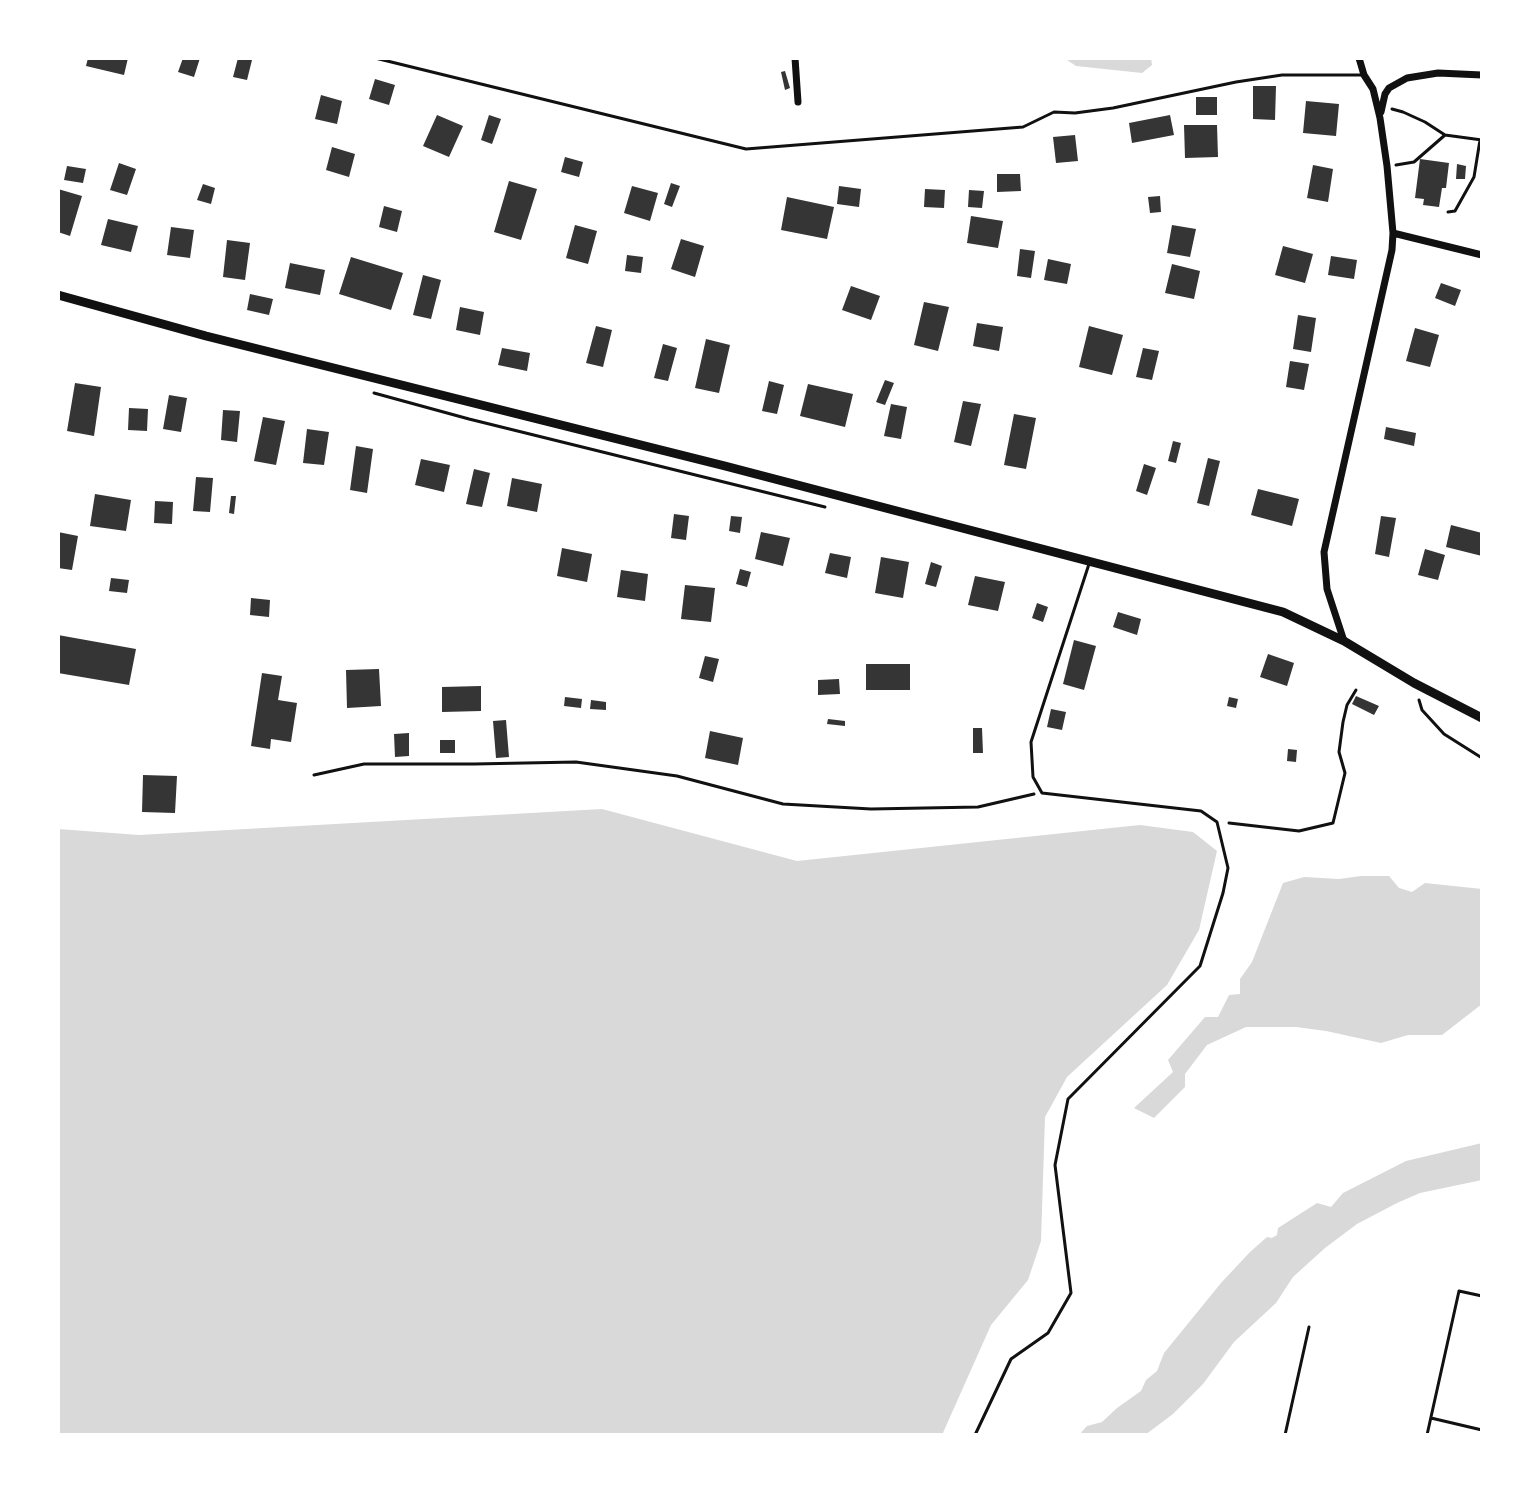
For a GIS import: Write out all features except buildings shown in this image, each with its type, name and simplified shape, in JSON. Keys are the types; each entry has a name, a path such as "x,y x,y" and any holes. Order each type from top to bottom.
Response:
{"street":[{"path":"795,58 798,102"},
{"path":"1344,641 1327,589 1324,552 1392,250 1393,233 1380,118 1373,89 1364,75 1359,58"},
{"path":"1380,118 1389,88 1407,78 1438,73 1482,75"},
{"path":"1393,233 1482,255"},
{"path":"58,295 206,336 725,466 1283,612 1344,641 1414,683 1482,718"}],"lane":[{"path":"375,58 746,149 1023,127 1054,112 1075,113 1113,108 1236,82 1282,75 1364,75"},
{"path":"975,1435 1011,1359 1048,1333 1071,1293 1055,1165 1068,1099 1200,966 1228,868 1217,822 1201,811 1042,793 1033,777 1031,742 1090,561"},
{"path":"1427,1435 1459,1291 1482,1296"},
{"path":"1285,1435 1309,1327"},
{"path":"1431,1418 1482,1430"}],"path":[{"path":"1382,107 1403,112 1445,135 1481,140 1474,177 1455,211 1448,212"},
{"path":"1387,166 1414,162 1445,135"},
{"path":"363,390 824,507"},
{"path":"1414,683 1422,710 1444,734 1482,758"},
{"path":"1217,822 1299,831 1333,823 1345,773 1339,752 1343,722 1347,705 1356,690"},
{"path":"314,775 364,764 576,762 677,776 783,804 871,809 978,807 1042,793"}],"shaded area":[{"path":"1064,58 1151,58 1152,65 1142,73 1076,66"},
{"path":"602,809 797,861 1140,825 1193,832 1217,851 1199,930 1167,985 1067,1077 1045,1117 1041,1241 1028,1280 991,1325 942,1435 58,1435 58,829 139,835"},
{"path":"1389,876 1399,888 1412,892 1425,883 1482,889 1482,1004 1442,1035 1408,1035 1381,1043 1296,1027 1246,1027 1207,1045 1185,1074 1185,1087 1154,1118 1134,1108 1173,1072 1168,1060 1205,1017 1218,1017 1229,995 1240,994 1240,979 1252,962 1283,883 1304,877 1339,879"},
{"path":"1482,1143 1482,1180 1420,1193 1357,1224 1325,1248 1293,1277 1276,1303 1234,1342 1203,1384 1173,1414 1145,1435 1079,1435 1087,1426 1102,1422 1141,1391 1146,1380 1157,1371 1164,1353 1221,1283 1267,1237 1277,1235 1278,1228 1317,1203 1331,1207 1343,1193 1406,1161"}]}
